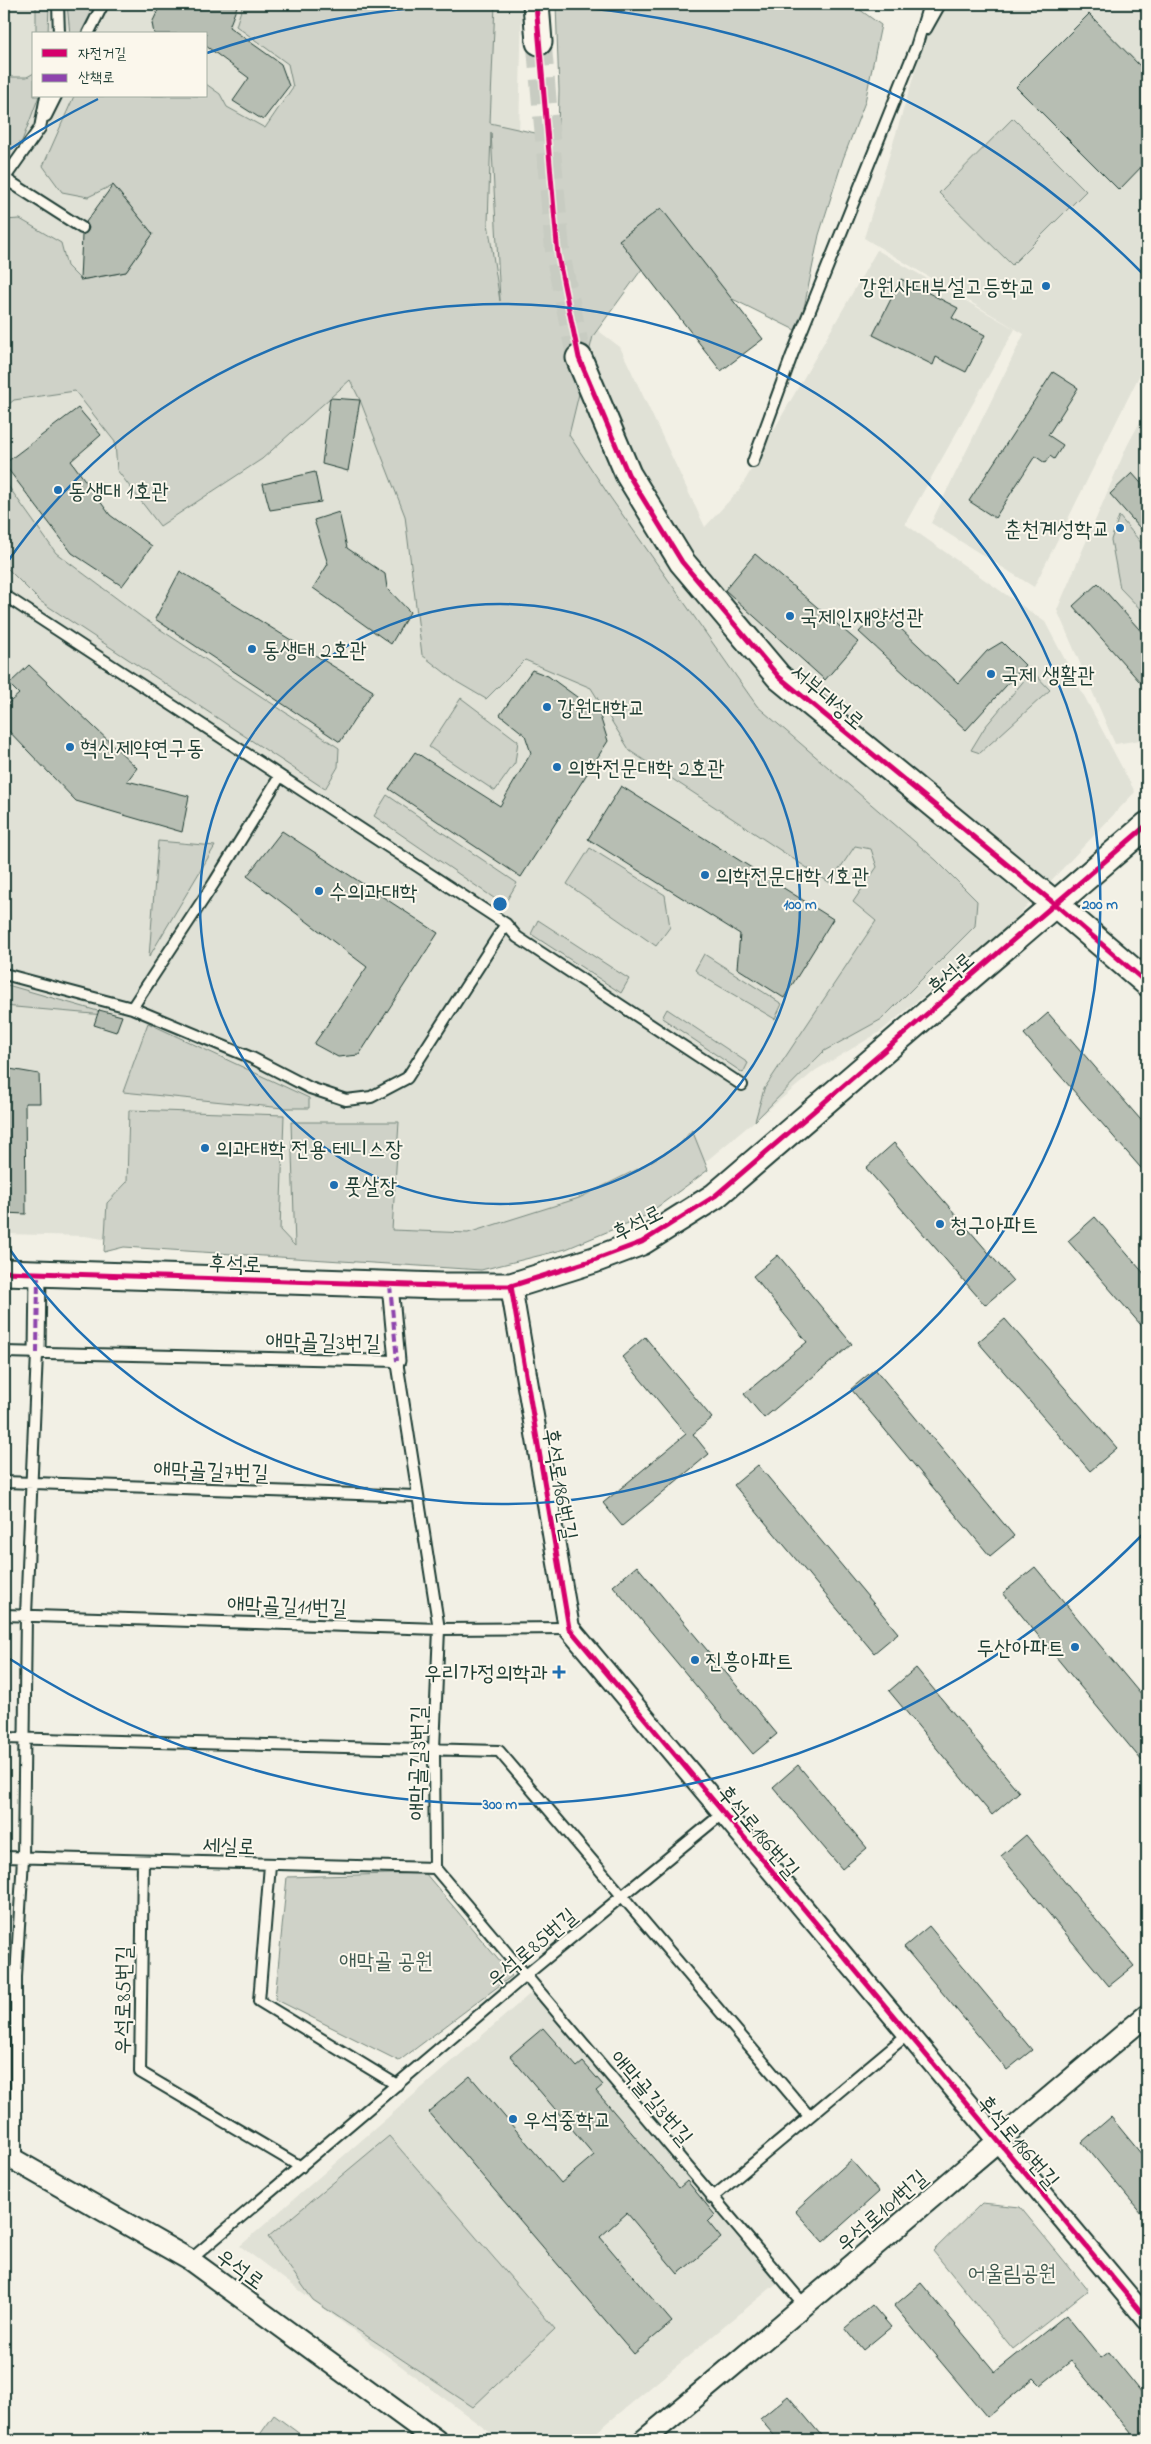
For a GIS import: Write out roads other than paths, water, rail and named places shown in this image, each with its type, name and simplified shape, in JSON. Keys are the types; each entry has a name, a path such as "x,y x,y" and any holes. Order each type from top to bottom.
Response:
{"street":[{"path":"536,4 539,42"},
{"name":"서부대성로","path":"579,358 628,474 682,562 779,677 1055,904 1147,983"},
{"name":"후석로","path":"4,1272 390,1285 511,1286 642,1242 715,1196 1147,825"},
{"path":"37,1353 38,1273"},
{"path":"390,1285 397,1361"},
{"name":"후석로186번길","path":"511,1286 570,1628 1147,2319"},
{"name":"우석로101번길","path":"644,2440 806,2307 997,2140 1147,2015"},
{"name":"우석로","path":"10,2157 190,2260 436,2440"}],"lane":[{"path":"58,4 59,32"},
{"path":"89,32 103,4"},
{"path":"753,462 792,355 916,47 930,4"},
{"path":"916,47 940,4"},
{"path":"40,128 46,98"},
{"path":"55,98 40,128 4,178 82,228"},
{"path":"4,595 506,924 517,937 742,1085"},
{"path":"132,1008 214,883 280,776"},
{"path":"4,974 132,1008 252,1058 310,1088 346,1100 371,1097 407,1078 506,924"},
{"name":"애막골길3번길","path":"4,1352 397,1361 416,1496 438,1629 434,1749 435,1868 806,2307"},
{"path":"10,2157 16,1977 23,1858 26,1615 37,1353"},
{"name":"애막골길7번길","path":"4,1482 416,1496"},
{"name":"애막골길11번길","path":"4,1615 438,1629 570,1628"},
{"path":"4,1738 499,1751 809,2116"},
{"name":"우석로85번길","path":"190,2260 526,1975 723,1813"},
{"name":"세실로","path":"4,1857 435,1868"},
{"name":"우석로85번길","path":"143,1861 140,2072 301,2167"},
{"path":"270,1865 258,2001 396,2086"},
{"path":"4,1977 16,1977"},
{"path":"712,2198 908,2034"}],"tunnel":[{"path":"539,42 558,256 579,358"}],"place":[{"name":"강원사대부설고등학교","path":"1046,286"},
{"name":"동생대 1호관","path":"58,490"},
{"name":"춘천계성학교","path":"1120,528"},
{"name":"국제인재양성관","path":"790,616"},
{"name":"동생대 2호관","path":"252,649"},
{"name":"국제 생활관","path":"991,674"},
{"name":"강원대학교","path":"547,707"},
{"name":"혁신제약연구동","path":"70,747"},
{"name":"의학전문대학 2호관","path":"557,767"},
{"name":"의학전문대학 1호관","path":"705,875"},
{"name":"수의과대학","path":"319,891"},
{"name":"의과대학 전용 테니스장","path":"205,1148"},
{"name":"풋살장","path":"334,1185"},
{"name":"청구아파트","path":"940,1224"},
{"name":"두산아파트","path":"1075,1647"},
{"name":"진흥아파트","path":"695,1660"},
{"name":"우리가정의학과","path":"559,1672"},
{"name":"우석중학교","path":"513,2119"}],"park label":[{"name":"애막골 공원","path":"386,1960"},
{"name":"어울림공원","path":"1012,2272"}]}
